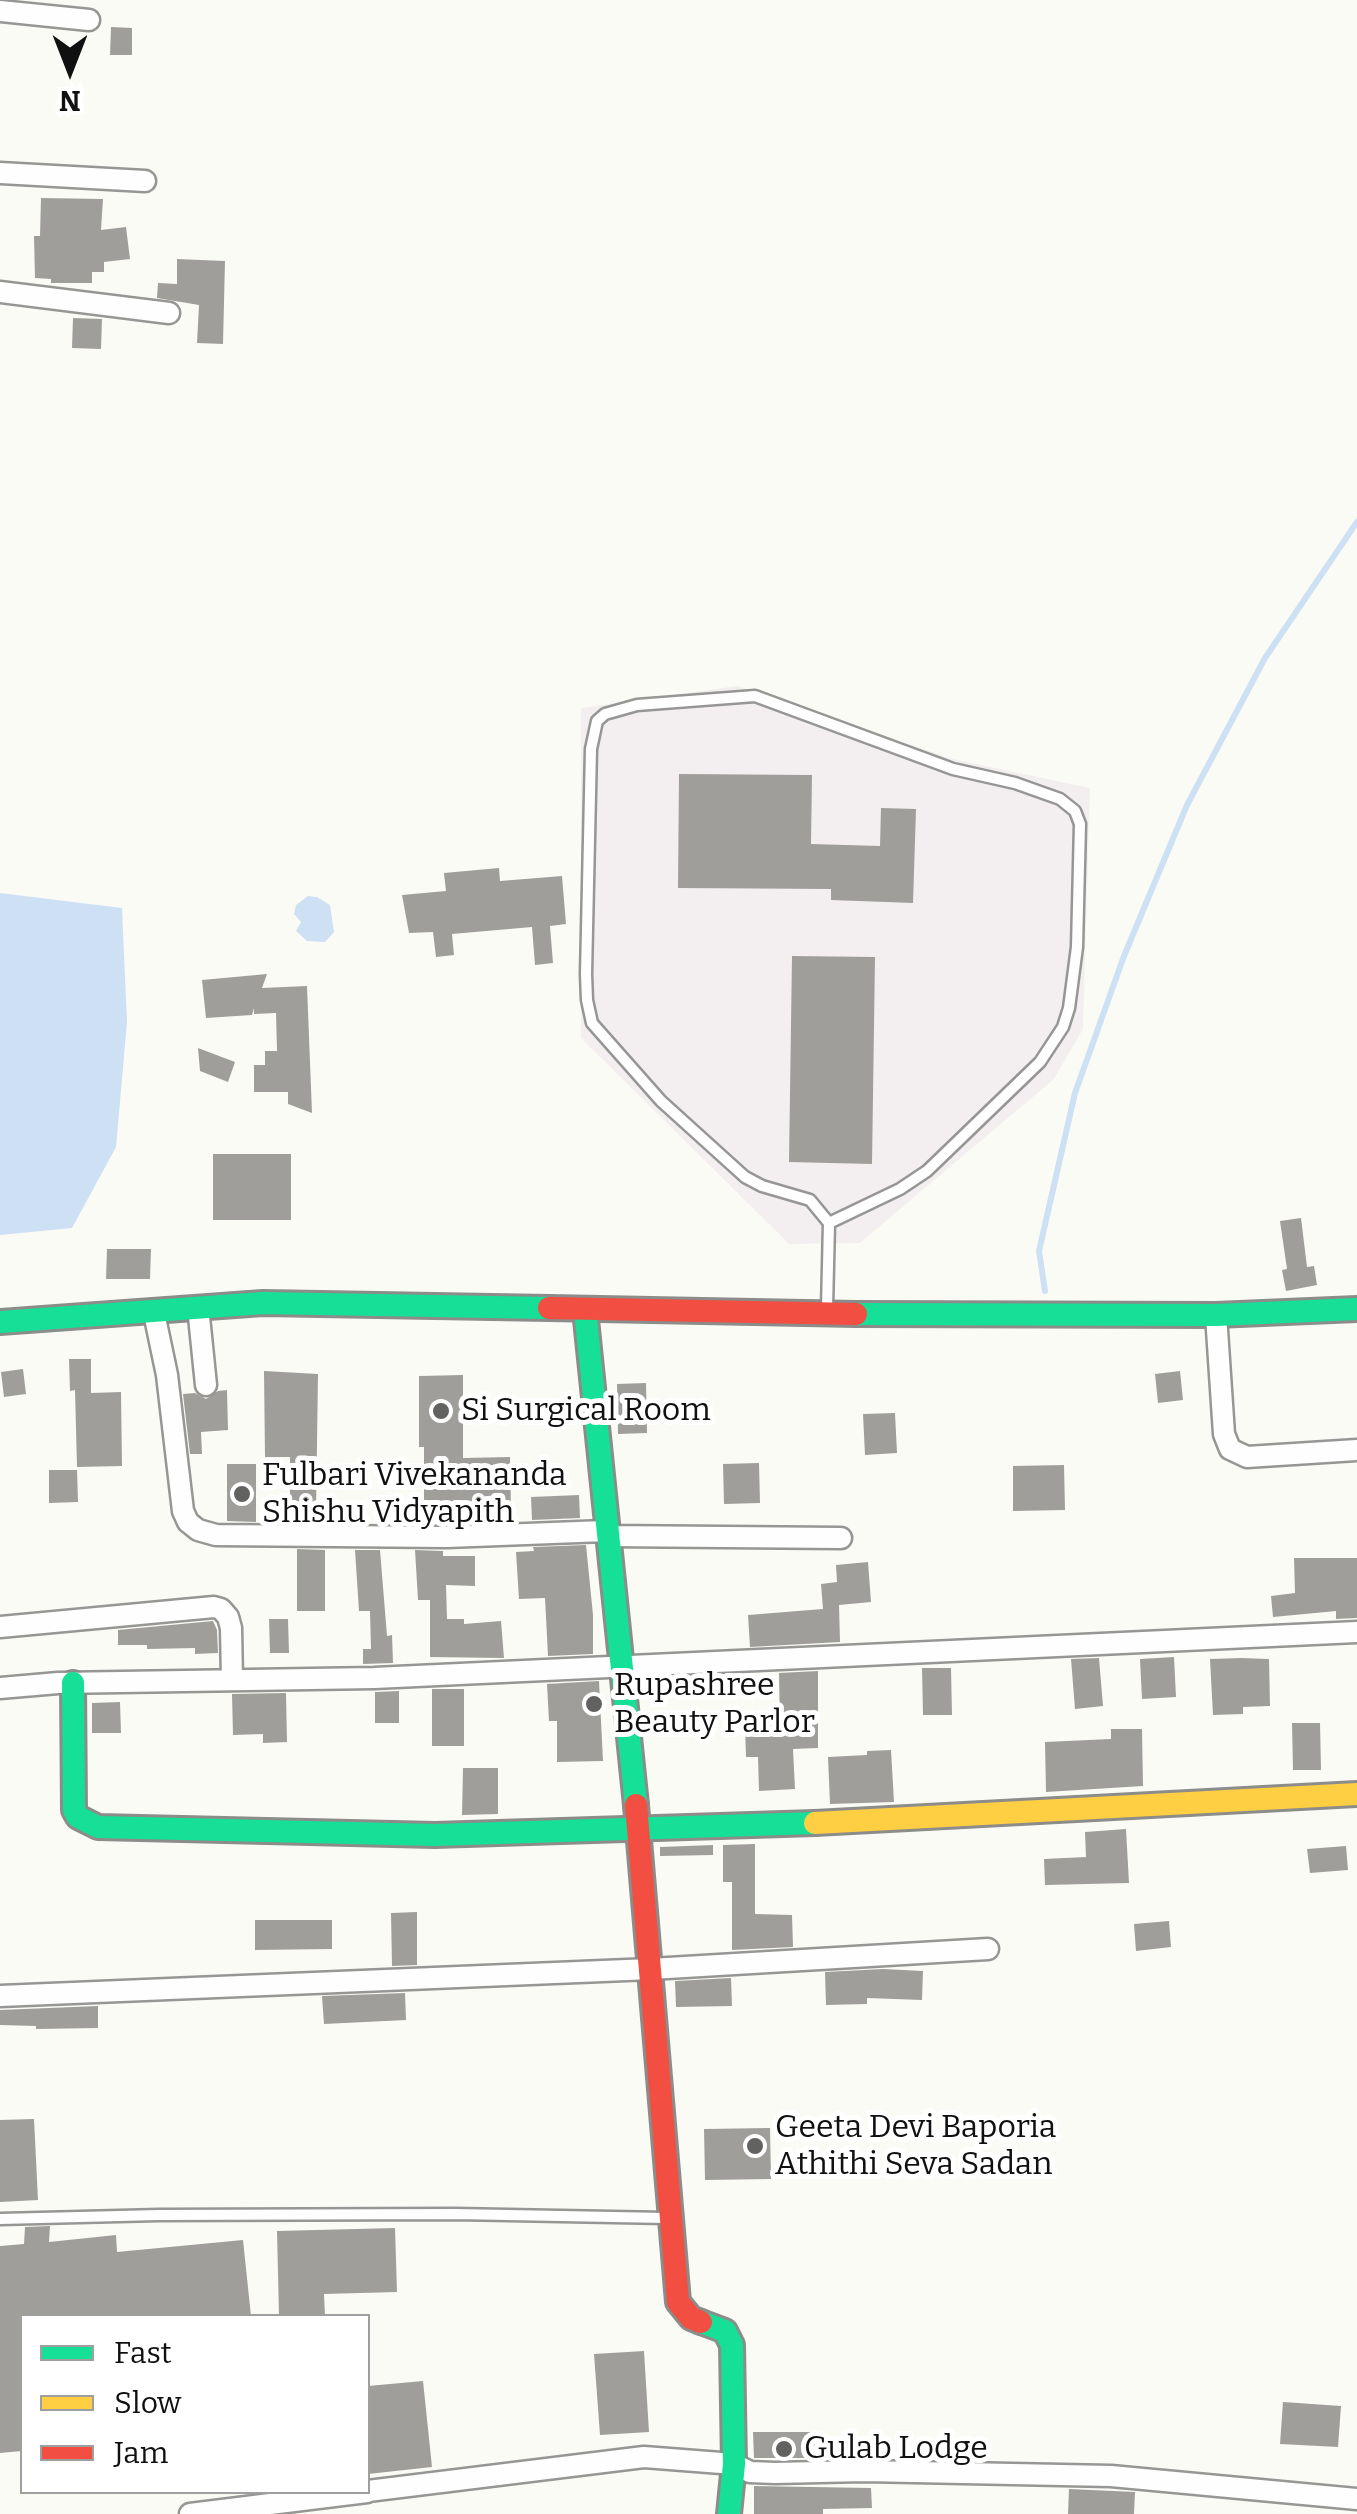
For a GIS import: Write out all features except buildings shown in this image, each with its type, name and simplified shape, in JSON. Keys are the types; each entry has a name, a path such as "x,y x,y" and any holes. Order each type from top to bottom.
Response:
{"street":[{"path":"0,11 89,20"},
{"path":"0,173 145,181"},
{"path":"0,292 169,313"},
{"path":"0,1322 263,1303 1216,1315 1357,1308"},
{"path":"198,1307 206,1385"},
{"path":"585,1310 638,1828 678,2302 692,2318 726,2331 732,2344 734,2464 729,2514"},
{"path":"154,1313 167,1375 184,1511 188,1522 198,1530 216,1534 447,1537 606,1534 840,1538"},
{"path":"1216,1315 1224,1434 1230,1449 1247,1457 1357,1450"},
{"path":"0,1627 214,1607 228,1617 232,1680"},
{"path":"0,1688 73,1683 374,1678 1357,1632"},
{"path":"73,1683 74,1810 78,1817 98,1827 436,1835 917,1820 1357,1794"},
{"path":"0,1996 651,1969 988,1949"},
{"path":"370,2492 644,2457 734,2464 750,2472 864,2470 1111,2476 1357,2498"},
{"path":"190,2514 351,2494"}],"lane":[{"path":"827,1313 829,1223 810,1200 745,1177 661,1101 592,1023 586,974 591,749 597,721 605,714 637,706 755,696 954,769 1060,798 1076,810 1080,824 1077,947 1069,1008 1051,1048 927,1171 900,1189 829,1223"},
{"path":"0,2220 455,2214 672,2218"}],"shaded area":[{"path":"737,686 953,759 1090,788 1083,1029 1054,1079 860,1243 789,1244 581,1038 581,708"}],"water":[{"path":"0,893 122,908 127,1022 116,1147 72,1228 0,1235"},
{"path":"308,896 330,905 334,932 325,942 307,941 296,931 301,922 294,914 296,905"}],"waterway":[{"path":"1045,1291 1039,1251 1075,1093 1124,956 1187,805 1265,658 1357,522"}],"traffic: fast":[{"path":"0,1322 263,1303 549,1308"},
{"path":"856,1314 1216,1315 1357,1309"},
{"path":"585,1310 636,1805"},
{"path":"73,1683 74,1810 78,1817 98,1827 435,1835 815,1823"},
{"path":"701,2322 725,2331 732,2345 734,2464 729,2514"}],"traffic: slow":[{"path":"815,1823 1357,1794"}],"traffic: jam":[{"path":"549,1308 856,1314"},
{"path":"636,1805 678,2302 691,2318 701,2322"}],"place":[{"name":"Si Surgical Room","path":"441,1411"},
{"name":"Fulbari Vivekananda Shishu Vidyapith","path":"242,1494"},
{"name":"Rupashree Beauty Parlor","path":"594,1704"},
{"name":"Geeta Devi Baporia Athithi Seva Sadan","path":"755,2146"},
{"name":"Gulab Lodge","path":"784,2449"}]}
